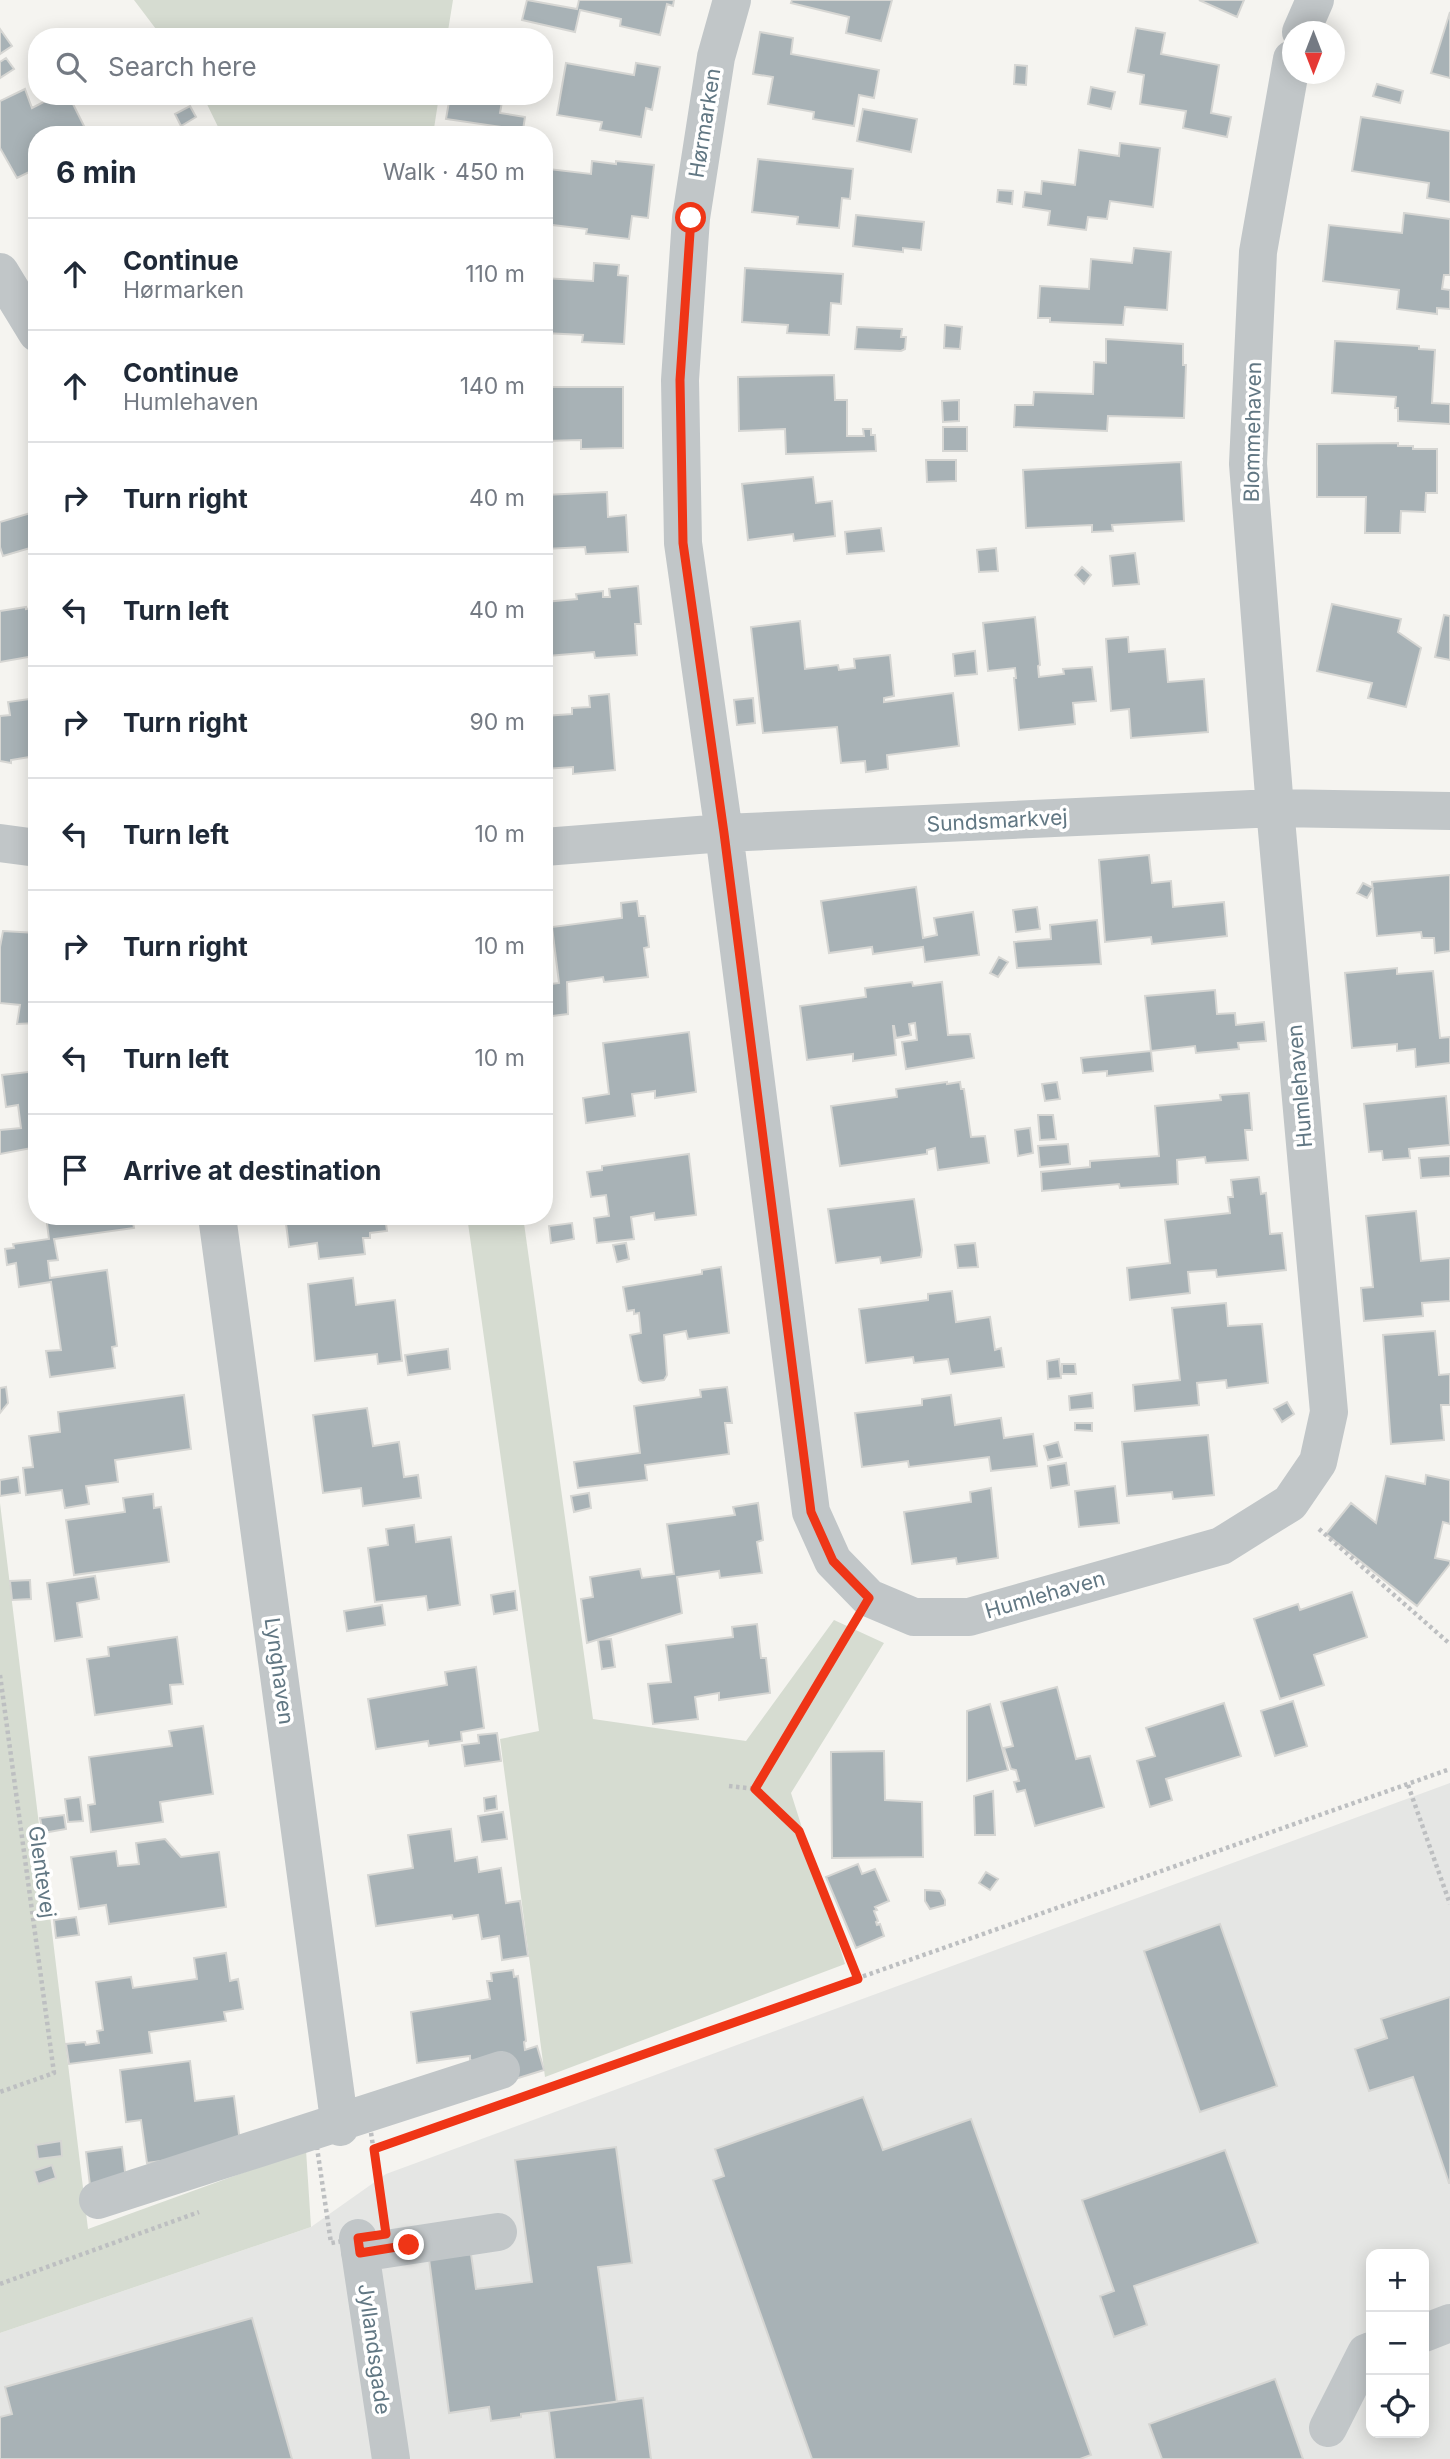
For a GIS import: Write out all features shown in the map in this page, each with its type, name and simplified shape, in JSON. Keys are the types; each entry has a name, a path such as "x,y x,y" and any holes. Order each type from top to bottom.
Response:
{"street":[{"name":"Hørmarken","path":"724,833 683,543 680,380 691,218 716,57 732,0"},
{"path":"1306,21 1315,0"},
{"name":"Blommehaven","path":"1275,808 1248,464 1258,252 1288,84"},
{"path":"0,272 28,318"},
{"name":"Sundsmarkvej","path":"553,845 724,833 1275,808 1450,811"},
{"name":"Humlehaven","path":"724,833 811,1512 833,1561 869,1598 914,1617 969,1617 1221,1546 1290,1503 1318,1462 1329,1412 1275,808"},
{"path":"0,843 28,847"},
{"name":"Lynghaven","path":"218,1225 348,2134"},
{"path":"98,2200 348,2134 501,2070"},
{"path":"359,2246 498,2232"},
{"name":"Jyllandsgade","path":"359,2246 391,2459"},
{"path":"1429,2331 1450,2323"},
{"path":"1328,2428 1366,2354"}],"path":[{"path":"1290,1503 1450,1644"},
{"path":"755,1789 869,1598"},
{"name":"Glentevej","path":"0,1675 54,2073 0,2092"},
{"path":"531,2094 1450,1769"},
{"path":"1408,1785 1450,1904"},
{"path":"729,1786 755,1789 799,1831 858,1979"},
{"path":"348,2134 369,2119 374,2149 386,2234 359,2246 331,2243 315,2134 348,2134 374,2149"},
{"path":"319,2169 330,2165"},
{"path":"0,2284 204,2210"}],"shaded area":[{"path":"134,0 453,0 448,28 155,28"},
{"path":"207,105 438,105 434,126 218,126"},
{"path":"468,1225 524,1225 593,1719 746,1741 834,1620 884,1643 791,1793 845,1964 545,2077 500,1739 539,1731"},
{"path":"0,1503 88,2229 306,2150 311,2227 0,2333"},
{"path":"1450,1783 1450,2459 0,2459 0,2333 311,2227 386,2174"}],"building":[{"path":"527,0 577,9 579,0 674,0 673,6 667,4 660,35 620,26 621,19 580,10 575,32 522,20"},
{"path":"792,0 892,0 881,41 846,33 849,17 791,3"},
{"path":"1199,0 1244,0 1237,17"},
{"path":"1450,12 1450,78 1431,73"},
{"path":"1136,28 1165,33 1161,54 1219,65 1211,113 1231,117 1227,137 1183,128 1186,111 1140,104 1144,75 1128,72"},
{"path":"0,29 12,46 0,54"},
{"path":"760,32 793,38 791,54 879,70 874,98 859,95 854,126 813,119 814,112 768,104 773,77 753,74"},
{"path":"6,58 14,69 0,78 0,62"},
{"path":"566,63 634,75 636,63 660,67 652,110 646,108 641,137 600,130 602,122 557,115"},
{"path":"1015,65 1027,66 1026,85 1014,84"},
{"path":"1377,84 1403,91 1400,103 1373,96"},
{"path":"1091,87 1115,92 1111,109 1088,104"},
{"path":"25,89 28,105 32,108 38,105 74,105 84,126 28,126 28,172 17,178 0,148 0,101"},
{"path":"448,105 501,105 500,113 525,117 524,126 495,126 446,119"},
{"path":"190,106 196,117 181,126 175,114"},
{"path":"863,109 917,119 911,152 857,141"},
{"path":"1361,117 1450,131 1450,202 1427,198 1429,183 1352,171"},
{"path":"1120,143 1160,148 1153,207 1110,201 1107,219 1088,217 1086,230 1048,225 1050,211 1023,207 1025,192 1041,194 1042,181 1075,185 1079,150 1119,156"},
{"path":"758,159 853,169 850,199 842,198 839,228 797,224 798,217 752,212"},
{"path":"592,161 654,165 648,218 632,216 629,239 586,234 587,229 553,225 553,169 591,174"},
{"path":"998,190 1013,191 1012,204 997,202"},
{"path":"1404,213 1450,219 1450,275 1444,275 1442,289 1450,290 1450,309 1437,308 1437,314 1397,309 1399,290 1323,281 1329,225 1402,233"},
{"path":"856,215 924,222 921,250 903,248 903,252 853,246"},
{"path":"1134,248 1171,252 1167,310 1125,307 1123,325 1050,322 1050,318 1038,318 1040,286 1089,289 1091,259 1132,263"},
{"path":"594,263 619,265 618,275 628,276 624,344 582,342 583,335 553,333 553,279 593,281"},
{"path":"745,268 843,274 841,304 831,303 829,335 787,333 788,325 742,322"},
{"path":"945,325 962,327 960,349 944,348"},
{"path":"857,327 902,329 901,337 906,337 905,349 855,349"},
{"path":"1106,339 1183,344 1183,365 1186,365 1184,418 1108,416 1107,431 1014,427 1015,405 1033,405 1034,392 1093,394 1094,362 1106,363"},
{"path":"1335,341 1419,346 1419,349 1435,350 1432,403 1450,404 1450,424 1398,421 1396,397 1332,393"},
{"path":"834,375 835,400 847,400 847,436 864,436 863,429 871,429 871,435 875,435 876,451 786,454 785,429 739,431 738,377"},
{"path":"553,387 623,387 623,448 581,449 581,440 553,441"},
{"path":"959,400 959,421 943,422 942,401"},
{"path":"943,427 967,427 967,451 943,451"},
{"path":"1398,443 1398,446 1413,446 1413,449 1437,449 1437,493 1426,493 1425,512 1401,511 1400,533 1365,533 1366,497 1317,497 1317,444"},
{"path":"926,460 956,460 956,481 927,482"},
{"path":"1181,462 1184,521 1112,525 1113,531 1092,532 1092,525 1026,528 1023,470"},
{"path":"813,477 816,503 832,501 835,536 794,541 793,534 748,540 742,484"},
{"path":"607,492 608,517 626,515 628,552 586,554 585,547 553,549 553,495"},
{"path":"28,514 28,549 3,556 0,547 0,522"},
{"path":"881,528 884,551 847,554 845,532"},
{"path":"996,548 998,571 979,572 977,550"},
{"path":"1135,553 1139,584 1113,586 1110,556"},
{"path":"1082,567 1091,575 1084,584 1075,575"},
{"path":"638,586 641,624 635,624 637,655 595,658 594,652 553,656 553,601 577,599 576,594 603,591 603,597 610,597 609,589"},
{"path":"1332,604 1401,619 1398,632 1421,648 1406,707 1368,698 1372,683 1317,671"},
{"path":"28,609 28,657 0,662 0,611"},
{"path":"1444,615 1450,616 1450,660 1435,657"},
{"path":"1035,617 1039,677 1064,674 1063,669 1092,667 1096,701 1073,703 1075,724 1019,730 1015,668 988,671 983,623"},
{"path":"800,621 805,669 838,665 839,670 855,668 854,659 890,655 894,696 884,698 884,702 953,693 959,746 887,755 888,769 866,772 865,761 841,763 837,727 763,733 751,627"},
{"path":"1128,637 1129,652 1165,649 1168,682 1204,679 1208,732 1131,738 1129,709 1111,711 1106,639"},
{"path":"975,651 977,674 955,676 953,654"},
{"path":"609,694 615,770 573,774 573,767 553,768 553,715 572,714 572,708 590,707 589,696"},
{"path":"753,698 755,723 737,725 734,700"},
{"path":"28,699 28,757 11,760 11,763 0,761 0,716 10,715 8,702"},
{"path":"1149,855 1152,883 1171,881 1173,907 1224,902 1227,936 1152,944 1151,937 1105,942 1099,860"},
{"path":"1450,875 1450,951 1435,953 1434,938 1422,938 1421,932 1377,936 1372,882"},
{"path":"1363,883 1373,888 1367,898 1357,893"},
{"path":"916,887 923,938 937,935 934,918 973,912 979,955 925,962 923,947 873,954 872,947 829,953 821,901"},
{"path":"637,901 639,916 645,916 649,947 644,948 648,977 604,982 603,977 567,982 568,1014 553,1016 553,984 559,983 553,927 622,918 621,903"},
{"path":"1037,907 1040,929 1016,932 1013,910"},
{"path":"1097,920 1101,964 1017,968 1014,942 1051,939 1050,925"},
{"path":"3,931 28,932 28,1023 17,1024 20,1005 0,1003 0,947"},
{"path":"999,957 1008,962 998,977 990,973"},
{"path":"1397,968 1397,974 1433,971 1440,1038 1450,1037 1450,1063 1416,1067 1415,1049 1397,1051 1397,1044 1352,1048 1345,973"},
{"path":"912,982 913,986 942,982 948,1035 970,1034 974,1058 906,1069 902,1042 917,1040 915,1023 909,1024 911,1035 896,1038 893,1026 896,1055 853,1061 853,1054 807,1060 800,1006 866,997 865,988"},
{"path":"1215,990 1217,1014 1235,1013 1236,1025 1264,1022 1266,1041 1238,1043 1239,1049 1196,1053 1195,1046 1151,1051 1145,996"},
{"path":"689,1032 696,1092 655,1098 655,1091 632,1094 635,1116 586,1123 583,1098 609,1094 603,1043"},
{"path":"1151,1051 1153,1071 1107,1076 1107,1071 1083,1073 1081,1058"},
{"path":"28,1072 28,1149 0,1154 0,1130 21,1128 18,1105 6,1107 2,1075"},
{"path":"960,1082 961,1089 964,1089 971,1137 985,1136 989,1163 938,1170 935,1148 927,1150 927,1154 840,1166 831,1106 897,1097 896,1089"},
{"path":"1057,1082 1060,1099 1045,1101 1042,1084"},
{"path":"1249,1093 1252,1130 1245,1130 1248,1160 1206,1163 1205,1157 1177,1160 1178,1184 1120,1188 1119,1184 1042,1191 1041,1172 1090,1167 1090,1161 1159,1156 1155,1106 1221,1100 1220,1095"},
{"path":"1446,1096 1450,1145 1409,1149 1410,1158 1383,1160 1382,1151 1369,1152 1364,1104"},
{"path":"1038,1115 1053,1115 1056,1139 1040,1140"},
{"path":"1030,1128 1033,1153 1018,1156 1015,1130"},
{"path":"1068,1144 1070,1164 1040,1167 1038,1146"},
{"path":"689,1154 696,1215 655,1220 654,1213 631,1217 634,1239 597,1243 594,1218 609,1216 606,1195 591,1197 587,1172 602,1170 602,1166"},
{"path":"1450,1156 1450,1176 1421,1178 1419,1158"},
{"path":"1259,1177 1261,1194 1266,1193 1270,1234 1282,1233 1286,1270 1217,1277 1216,1270 1188,1272 1190,1293 1130,1300 1127,1268 1170,1263 1165,1220 1230,1213 1228,1197 1233,1197 1231,1180"},
{"path":"914,1199 921,1257 881,1263 880,1257 836,1263 828,1209"},
{"path":"1416,1211 1421,1261 1450,1258 1450,1301 1422,1303 1423,1316 1364,1321 1361,1288 1373,1287 1366,1216"},
{"path":"572,1223 574,1239 551,1243 549,1226"},
{"path":"47,1225 134,1225 134,1228 54,1239 58,1260 48,1261 50,1278 107,1270 117,1346 112,1347 115,1368 50,1377 46,1351 61,1350 51,1282 19,1287 16,1263 7,1265 5,1249 14,1248 13,1244 49,1239"},
{"path":"286,1225 386,1225 387,1231 370,1233 370,1238 363,1238 365,1254 319,1259 317,1243 289,1247"},
{"path":"626,1243 629,1259 617,1262 613,1245"},
{"path":"975,1243 978,1267 958,1268 955,1245"},
{"path":"721,1267 729,1333 688,1339 686,1331 664,1335 667,1375 664,1380 643,1383 639,1380 630,1335 641,1333 639,1313 634,1314 634,1310 627,1311 623,1287 702,1274 702,1270"},
{"path":"353,1278 356,1305 395,1300 402,1361 378,1364 377,1354 315,1361 308,1284"},
{"path":"952,1291 956,1322 990,1317 995,1350 1001,1348 1004,1367 951,1374 948,1359 914,1363 913,1357 866,1363 859,1309 928,1300 928,1294"},
{"path":"1226,1303 1228,1326 1262,1324 1268,1383 1227,1388 1226,1380 1197,1383 1199,1405 1135,1411 1133,1385 1180,1380 1172,1308"},
{"path":"1435,1331 1439,1375 1450,1374 1450,1405 1441,1405 1444,1440 1391,1444 1383,1335"},
{"path":"448,1349 450,1369 408,1375 405,1355"},
{"path":"1059,1359 1061,1378 1048,1379 1047,1361"},
{"path":"1062,1364 1075,1364 1076,1374 1062,1374"},
{"path":"6,1387 8,1403 0,1413 0,1388"},
{"path":"727,1387 732,1423 725,1423 729,1454 645,1465 647,1480 578,1488 574,1462 640,1453 634,1406 701,1397 700,1390"},
{"path":"1092,1393 1093,1408 1070,1410 1069,1396"},
{"path":"184,1395 191,1449 115,1460 118,1482 86,1486 89,1504 65,1508 62,1490 26,1495 23,1468 33,1467 29,1436 60,1432 58,1412"},
{"path":"951,1395 955,1425 1001,1418 1004,1438 1033,1434 1037,1466 991,1471 989,1457 909,1467 908,1461 862,1467 855,1413 922,1405 922,1399"},
{"path":"1287,1402 1294,1414 1282,1422 1274,1409"},
{"path":"367,1408 373,1446 399,1442 404,1477 418,1475 421,1498 363,1506 361,1488 323,1493 313,1415"},
{"path":"1075,1423 1092,1423 1092,1431 1075,1430"},
{"path":"1208,1435 1214,1495 1173,1499 1172,1492 1127,1496 1122,1442"},
{"path":"1058,1442 1062,1457 1048,1460 1044,1446"},
{"path":"1066,1463 1069,1485 1051,1488 1048,1466"},
{"path":"1426,1475 1450,1480 1450,1524 1443,1522 1435,1558 1450,1561 1450,1564 1417,1606 1326,1534 1351,1503 1376,1523 1386,1476 1425,1484"},
{"path":"18,1477 20,1493 0,1496 0,1480"},
{"path":"1115,1486 1119,1523 1079,1527 1075,1491"},
{"path":"991,1488 998,1558 957,1564 956,1558 912,1564 904,1512 971,1502 970,1492"},
{"path":"589,1493 591,1508 574,1512 571,1496"},
{"path":"153,1494 154,1508 161,1507 169,1562 74,1575 66,1520 125,1512 123,1498"},
{"path":"758,1503 763,1540 757,1542 762,1573 720,1578 719,1571 677,1577 682,1613 587,1643 581,1599 593,1597 590,1577 640,1569 642,1578 674,1574 667,1524 735,1515 733,1507"},
{"path":"414,1525 416,1542 451,1537 460,1605 428,1610 426,1596 375,1602 368,1548 388,1545 386,1529"},
{"path":"95,1576 99,1599 77,1603 82,1637 55,1641 47,1583"},
{"path":"30,1580 31,1599 12,1600 10,1581"},
{"path":"515,1591 517,1610 494,1614 491,1595"},
{"path":"1352,1592 1367,1637 1314,1655 1324,1685 1280,1699 1254,1619 1298,1604 1300,1610"},
{"path":"382,1605 385,1625 347,1631 344,1611"},
{"path":"757,1624 761,1658 766,1658 770,1693 719,1700 719,1693 695,1697 698,1719 653,1724 648,1684 671,1682 666,1645 733,1637 732,1627"},
{"path":"177,1637 183,1684 170,1685 172,1704 95,1715 87,1659 109,1656 108,1647"},
{"path":"611,1639 615,1667 602,1669 598,1640"},
{"path":"476,1667 484,1728 461,1732 462,1741 429,1746 428,1741 376,1749 368,1699 447,1685 445,1672"},
{"path":"1057,1687 1076,1759 1090,1756 1104,1807 1035,1826 1025,1790 1017,1792 1014,1782 1019,1781 1016,1770 1011,1769 1004,1748 1013,1746 1001,1702"},
{"path":"1293,1701 1307,1746 1275,1756 1261,1711"},
{"path":"1224,1703 1241,1756 1166,1779 1172,1800 1150,1807 1137,1761 1155,1756 1146,1728"},
{"path":"990,1704 1008,1770 967,1781 967,1711"},
{"path":"203,1726 213,1794 160,1802 163,1822 91,1832 88,1805 95,1804 89,1757 172,1746 169,1731"},
{"path":"497,1733 501,1761 465,1766 462,1745 479,1743 478,1735"},
{"path":"884,1751 885,1800 922,1802 923,1857 832,1858 831,1752"},
{"path":"993,1791 995,1835 975,1835 974,1796"},
{"path":"496,1796 497,1809 485,1811 484,1798"},
{"path":"80,1797 83,1821 68,1822 65,1799"},
{"path":"503,1812 507,1839 482,1842 478,1816"},
{"path":"64,1815 66,1829 43,1833 40,1818"},
{"path":"451,1829 455,1861 477,1857 479,1872 501,1868 506,1903 520,1901 528,1956 502,1960 499,1936 482,1939 478,1915 453,1919 452,1915 376,1926 368,1875 413,1868 408,1835"},
{"path":"165,1839 181,1857 219,1852 226,1907 109,1924 106,1905 79,1909 71,1857 116,1851 118,1866 139,1864 136,1843"},
{"path":"858,1864 862,1874 875,1869 889,1901 875,1907 877,1910 874,1911 877,1925 880,1924 884,1936 856,1948 826,1877"},
{"path":"986,1872 998,1879 990,1890 979,1883"},
{"path":"925,1890 940,1891 945,1905 930,1909 925,1901"},
{"path":"76,1917 79,1935 56,1938 54,1920"},
{"path":"1220,1924 1277,2086 1200,2112 1144,1951"},
{"path":"226,1953 230,1981 238,1979 243,2009 224,2012 226,2021 149,2032 152,2053 69,2064 66,2044 99,2043 97,2031 103,2030 96,1982 131,1977 133,1988 197,1979 194,1958"},
{"path":"513,1970 514,1977 518,1976 525,2050 537,2046 544,2070 512,2080 470,2060 470,2056 417,2063 411,2012 490,1999 487,1981 492,1981 491,1973"},
{"path":"1450,1997 1449,2183 1413,2077 1369,2091 1355,2049 1387,2038 1381,2019"},
{"path":"190,2061 195,2101 234,2096 240,2142 203,2155 147,2163 141,2120 126,2122 120,2070"},
{"path":"863,2097 883,2150 971,2119 1091,2455 1080,2459 812,2459 713,2180 724,2176 715,2149"},
{"path":"61,2141 62,2156 38,2159 36,2145"},
{"path":"122,2147 126,2180 90,2185 86,2152"},
{"path":"616,2147 632,2263 598,2267 617,2402 521,2414 521,2417 491,2421 489,2407 449,2413 429,2259 471,2254 476,2289 532,2282 515,2160"},
{"path":"1225,2150 1258,2243 1134,2286 1147,2325 1114,2337 1100,2296 1114,2291 1082,2200"},
{"path":"52,2165 56,2178 38,2184 34,2171"},
{"path":"252,2318 292,2459 0,2459 0,2417 12,2414 5,2387"},
{"path":"1275,2379 1303,2459 1162,2459 1149,2424"},
{"path":"643,2398 651,2459 555,2459 549,2411"}],"route":[{"path":"409,2245 360,2253 358,2238 386,2234 374,2149 858,1979 799,1831 755,1789 869,1598 833,1561 811,1512 724,833 683,543 680,380 691,218"}]}
